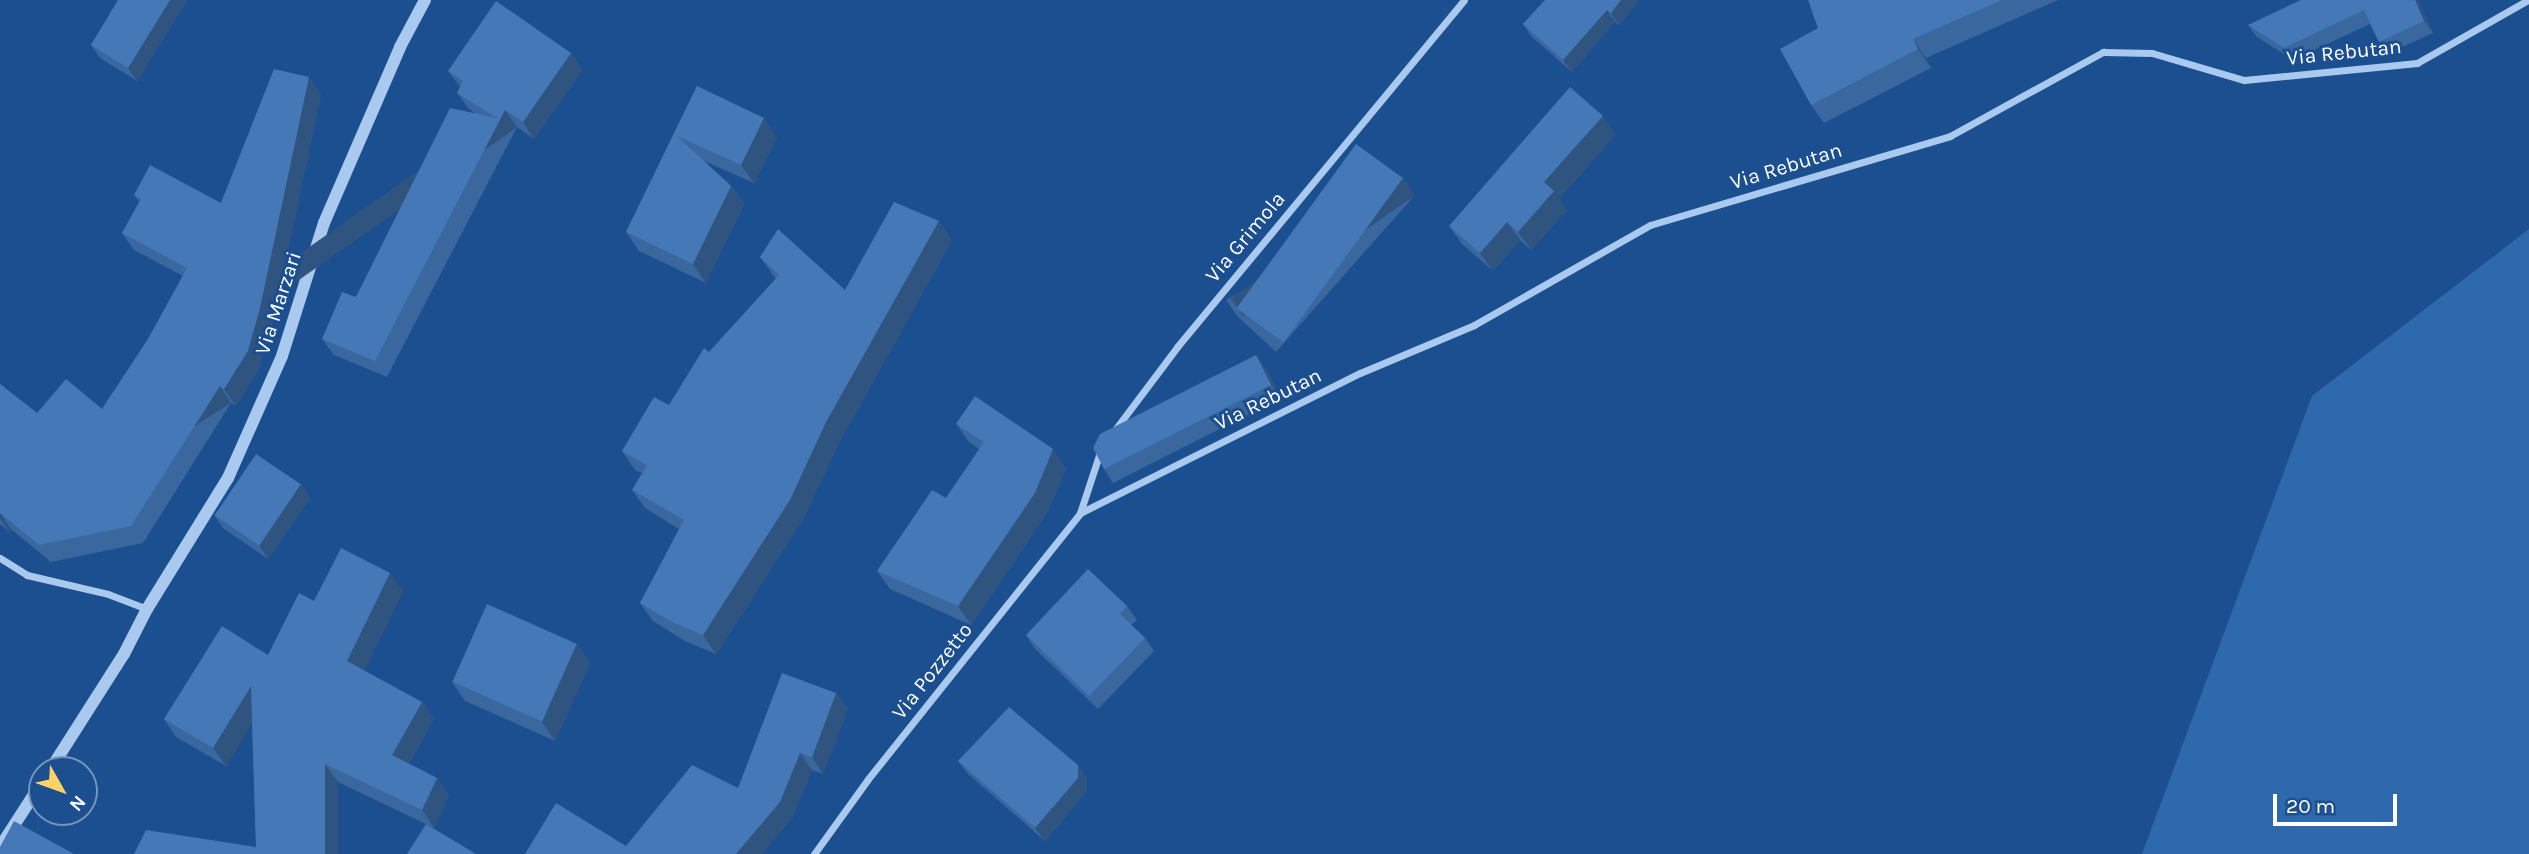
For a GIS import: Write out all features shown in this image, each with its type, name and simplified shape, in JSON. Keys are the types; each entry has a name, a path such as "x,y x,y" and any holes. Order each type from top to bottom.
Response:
{"street":[{"name":"Via Marzari","path":"59,756 124,654 147,609 228,478 282,356 324,223 400,47 425,0"},
{"name":"Via Grimola","path":"1080,513 1098,453 1169,357 1464,0"},
{"name":"Via Rebutan","path":"1080,513 1360,373 1474,325 1650,225 1950,136 2103,52 2152,53 2244,80 2417,63 2528,0"},
{"name":"Via Pozzetto","path":"814,854 868,779 1080,513"},
{"path":"0,558 27,575 108,594 147,609"},
{"path":"0,847 28,804"}],"shaded area":[{"path":"2529,229 2529,854 2142,854 2312,396"}],"building":[{"path":"118,0 170,0 128,68 91,45"},
{"path":"1545,0 1621,0 1611,13 1607,10 1563,60 1523,24"},
{"path":"1808,0 2002,0 1913,39 1918,49 1811,105 1780,49 1818,28"},
{"path":"2301,0 2415,0 2424,21 2379,42 2364,10 2284,48 2248,25"},
{"path":"496,1 571,53 523,122 505,110 375,361 322,339 342,292 356,297 450,108 497,118 457,93 463,81 448,71"},
{"path":"274,69 309,77 260,308 248,351 224,389 220,386 131,526 39,545 0,513 0,384 37,413 66,379 102,409 148,339 187,268 122,233 141,199 134,195 150,165 221,203"},
{"path":"697,86 764,118 741,165 677,136 731,186 693,264 626,232"},
{"path":"1570,87 1603,116 1544,182 1554,191 1518,232 1507,222 1480,253 1449,226"},
{"path":"1356,144 1403,178 1284,342 1237,308"},
{"path":"894,202 939,221 826,422 790,500 703,635 672,622 640,603 684,520 632,490 647,465 622,451 654,397 669,405 704,348 709,352 779,275 760,257 778,229 845,290"},
{"path":"1256,355 1271,385 1104,469 1093,448 1100,434"},
{"path":"975,396 1053,449 1035,493 958,606 877,571 932,490 946,498 984,442 956,424"},
{"path":"256,454 301,484 259,546 215,515"},
{"path":"341,548 390,573 347,661 422,702 392,755 437,778 422,810 325,764 325,854 134,854 146,830 256,847 251,686 213,748 164,719 222,626 268,655 299,593 314,601"},
{"path":"1088,569 1127,606 1120,614 1145,638 1089,696 1026,635"},
{"path":"487,604 577,644 542,722 452,682"},
{"path":"782,673 836,693 812,757 800,753 780,802 736,854 525,854 556,803 626,846 692,765 738,788"},
{"path":"1009,707 1078,765 1078,778 1035,828 958,761"},
{"path":"14,821 74,854 0,854 0,847"},
{"path":"426,824 476,854 407,854"}]}
